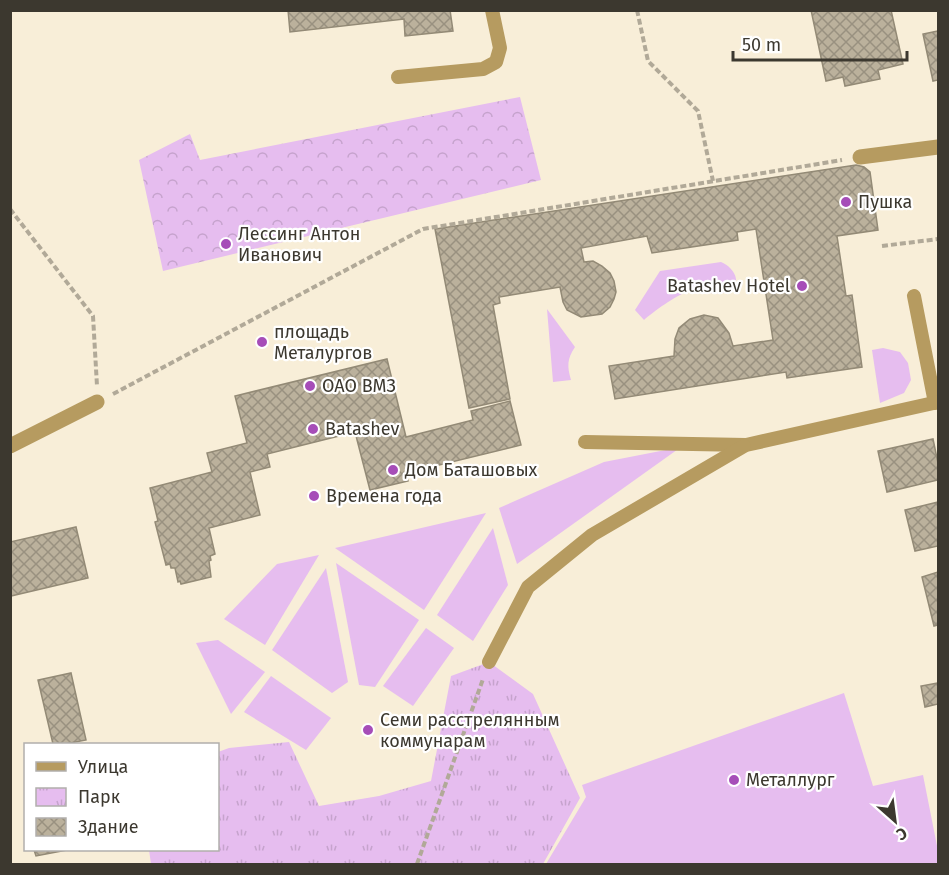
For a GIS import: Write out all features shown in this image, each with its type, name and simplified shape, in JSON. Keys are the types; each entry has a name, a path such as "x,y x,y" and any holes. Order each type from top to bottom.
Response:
{"street":[{"path":"860,157 939,147"},
{"path":"10,446 98,402"}],"lane":[{"path":"398,77 483,69 496,62 500,48 492,10"},
{"path":"585,442 746,444 937,402 915,296"},
{"path":"489,662 528,587 592,535 746,444"}],"path":[{"path":"637,10 648,61 698,111 713,181"},
{"path":"10,209 93,316 98,402 423,229 860,157"},
{"path":"882,246 939,238"},
{"path":"417,864 489,662"}],"green space":[{"path":"520,97 541,180 163,271 139,160 190,134 200,160"},
{"path":"721,262 734,273 735,286 731,290 724,293 683,293 644,320 635,310 660,271"},
{"path":"547,309 575,347 568,363 571,380 553,382"},
{"path":"883,348 900,352 908,363 911,380 904,393 880,403 872,350"},
{"path":"681,447 517,564 499,508 604,462"},
{"path":"486,513 424,610 335,548"},
{"path":"493,528 508,585 473,641 437,615"},
{"path":"319,555 265,645 224,619 277,564"},
{"path":"336,563 419,620 375,687 359,685"},
{"path":"326,568 348,682 332,693 272,650"},
{"path":"426,628 454,648 413,706 383,686"},
{"path":"218,640 265,672 231,714 196,643"},
{"path":"489,662 533,694 580,798 543,864 151,864 149,851 219,851 219,752 229,748 289,742 319,806 379,796 431,781 451,676"},
{"path":"271,676 331,718 306,750 244,712"},
{"name":"Металлург","path":"844,693 873,786 923,775 938,851 938,864 546,864 586,797 582,785"}],"building":[{"path":"288,10 450,10 453,31 405,36 404,19 290,32"},
{"path":"811,10 891,10 903,64 878,70 880,79 845,86 843,77 826,81"},
{"path":"938,31 938,80 933,81 923,34"},
{"path":"856,165 870,172 878,230 837,236 846,296 852,295 862,367 787,378 786,372 615,399 609,366 674,356 675,339 679,328 690,319 704,315 718,318 729,333 733,346 773,340 756,229 737,232 738,240 652,253 647,236 581,248 584,262 593,261 602,266 610,273 614,281 616,292 614,299 610,307 602,314 581,317 567,310 560,287 499,297 500,303 493,305 510,399 469,408 435,229"},
{"name":"Дом Баташовых","path":"387,359 406,437 473,420 471,411 510,401 521,445 406,473 408,481 370,490 355,432 267,454 270,467 250,472 260,515 209,528 215,554 210,556 209,561 211,577 181,584 180,581 178,582 175,568 171,568 170,564 166,565 155,522 158,521 150,488 212,472 207,453 247,443 235,396"},
{"path":"933,439 938,463 938,480 887,492 878,451"},
{"path":"938,502 938,546 915,551 905,510"},
{"path":"76,527 88,578 11,596 10,542"},
{"path":"938,572 938,625 934,626 922,577"},
{"path":"71,673 86,740 53,743 38,680"},
{"path":"938,683 938,704 925,707 921,686"},
{"path":"34,851 62,851 36,856"}],"place":[{"name":"Пушка","path":"846,202"},
{"name":"Лессинг Антон Иванович","path":"226,244"},
{"name":"Batashev Hotel","path":"802,286"},
{"name":"площадь Металургов","path":"262,342"},
{"name":"ОАО ВМЗ","path":"310,386"},
{"name":"Batashev","path":"313,429"},
{"name":"Дом Баташовых","path":"393,470"},
{"name":"Времена года","path":"314,496"},
{"name":"Семи расстрелянным коммунарам","path":"368,730"},
{"name":"Металлург","path":"734,780"}]}
